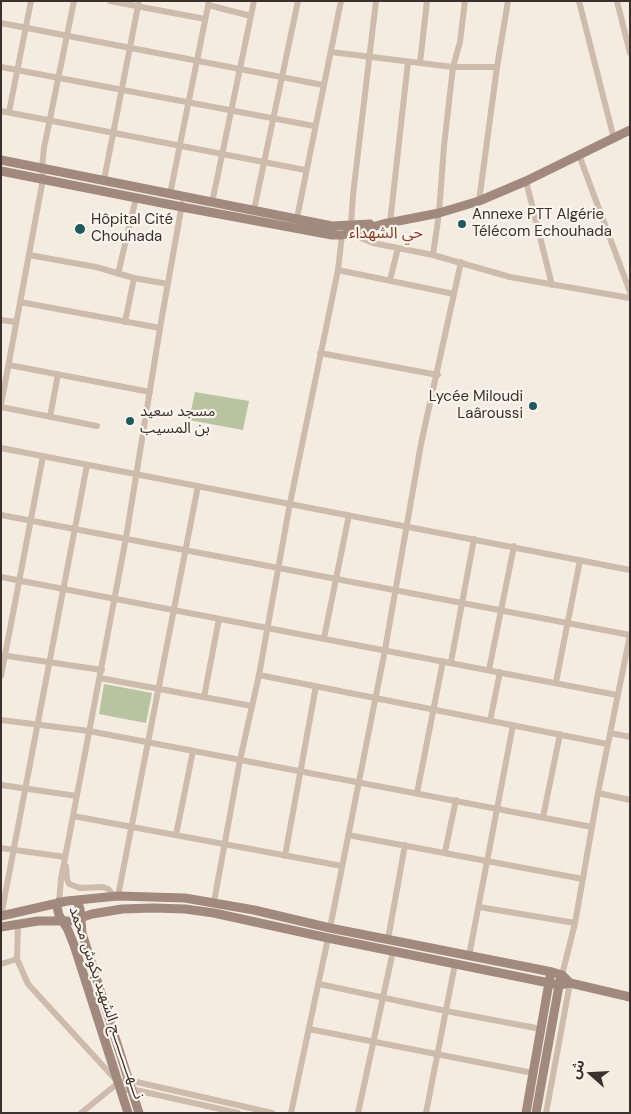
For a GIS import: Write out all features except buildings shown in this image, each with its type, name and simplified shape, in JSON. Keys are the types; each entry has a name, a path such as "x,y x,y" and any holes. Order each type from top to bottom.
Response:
{"main road":[{"path":"1,171 182,208 332,235 439,213 480,201 526,181 630,130"},
{"path":"1,160 212,203 297,218 348,231"},
{"path":"1,916 59,902 116,896 185,898 214,902 330,928 552,972 562,975 570,983"},
{"name":"نـــهـــــــــــج الشهيد بكوش محمد","path":"77,900 80,909 82,932 139,1113"},
{"name":"نـــهـــــــــــج الشهيد بكوش محمد","path":"59,902 58,911 74,945 128,1113"},
{"path":"1,927 38,920 71,921 92,914 122,910 153,908 185,909 214,913 548,983 559,985 570,983 630,997"},
{"path":"526,1113 548,983 552,972"},
{"path":"536,1113 562,975"}],"street":[{"path":"9,112 32,1"},
{"path":"74,1 50,120 42,167 43,179 1,406 97,426"},
{"path":"110,1 138,4 205,19"},
{"path":"212,203 254,1"},
{"path":"254,210 298,1"},
{"path":"297,218 305,170 341,1"},
{"path":"214,902 240,760 259,675 290,503 320,353 348,231 376,1"},
{"path":"420,64 427,1"},
{"path":"433,255 439,213 453,67 458,52 465,1"},
{"path":"480,201 497,67 508,1"},
{"path":"580,1 614,139"},
{"path":"617,1 630,53"},
{"path":"170,194 209,3 251,16"},
{"path":"104,180 138,4"},
{"path":"1,23 323,85"},
{"path":"331,52 453,67 497,67"},
{"path":"386,224 408,62"},
{"path":"1,66 314,126"},
{"path":"1,111 305,170"},
{"path":"580,155 630,292"},
{"path":"526,181 552,285"},
{"path":"59,902 60,879 102,670 138,474 160,328 184,197"},
{"path":"118,274 136,198"},
{"path":"348,231 373,243 462,262 510,277 630,298"},
{"path":"390,280 398,248"},
{"path":"28,256 96,267 134,278 168,284"},
{"path":"330,928 385,650 394,590 422,444 462,262"},
{"path":"338,270 454,294"},
{"path":"125,322 134,278"},
{"path":"20,302 160,328"},
{"path":"1,320 16,322"},
{"path":"320,353 438,375"},
{"path":"1,358 58,374 150,392"},
{"path":"50,417 58,374"},
{"path":"1,448 630,570"},
{"path":"1,676 3,655 43,456"},
{"path":"1,916 87,465"},
{"path":"65,857 67,879 70,884 80,888 106,888 116,896 198,486"},
{"path":"1,515 630,635 598,794 575,923 562,975"},
{"path":"324,638 349,515"},
{"path":"451,662 474,539"},
{"path":"489,670 514,546"},
{"path":"556,682 580,560"},
{"path":"1,577 617,695"},
{"path":"204,697 219,619"},
{"path":"3,655 102,670"},
{"path":"417,793 442,661"},
{"path":"490,721 500,672"},
{"path":"259,675 608,744"},
{"path":"100,678 252,706"},
{"path":"285,856 316,686"},
{"path":"1,720 89,731 592,827"},
{"path":"469,956 513,725"},
{"path":"610,733 630,737"},
{"path":"543,817 560,734"},
{"path":"176,835 193,751"},
{"path":"1,785 77,796"},
{"path":"598,794 630,800"},
{"path":"445,852 456,800"},
{"path":"73,816 342,866"},
{"path":"348,835 582,879"},
{"path":"388,940 405,845"},
{"path":"1,848 65,857"},
{"path":"479,906 575,923"},
{"path":"18,923 17,960 28,984 120,1087"},
{"path":"291,1113 328,938"},
{"path":"358,1113 393,951"},
{"path":"1,964 17,960"},
{"path":"552,972 565,962"},
{"path":"426,1113 455,964"},
{"path":"546,1113 570,983"},
{"path":"319,984 541,1029"},
{"path":"309,1029 533,1074"},
{"path":"129,1084 238,1113"},
{"path":"81,1113 120,1087 129,1084 272,1113"}],"green space":[{"path":"195,392 249,401 243,430 189,420"},
{"path":"104,684 152,693 146,723 99,714"}],"place":[{"name":"Annexe PTT Algérie Télécom Echouhada","path":"462,224"},
{"name":"Hôpital Cité Chouhada","path":"80,229"},
{"name":"Lycée Miloudi Laâroussi","path":"533,406"},
{"name":"مسجد سعيد بن المسيب","path":"130,421"}],"district":[{"name":"حي الشهداء","path":"386,234"}]}
